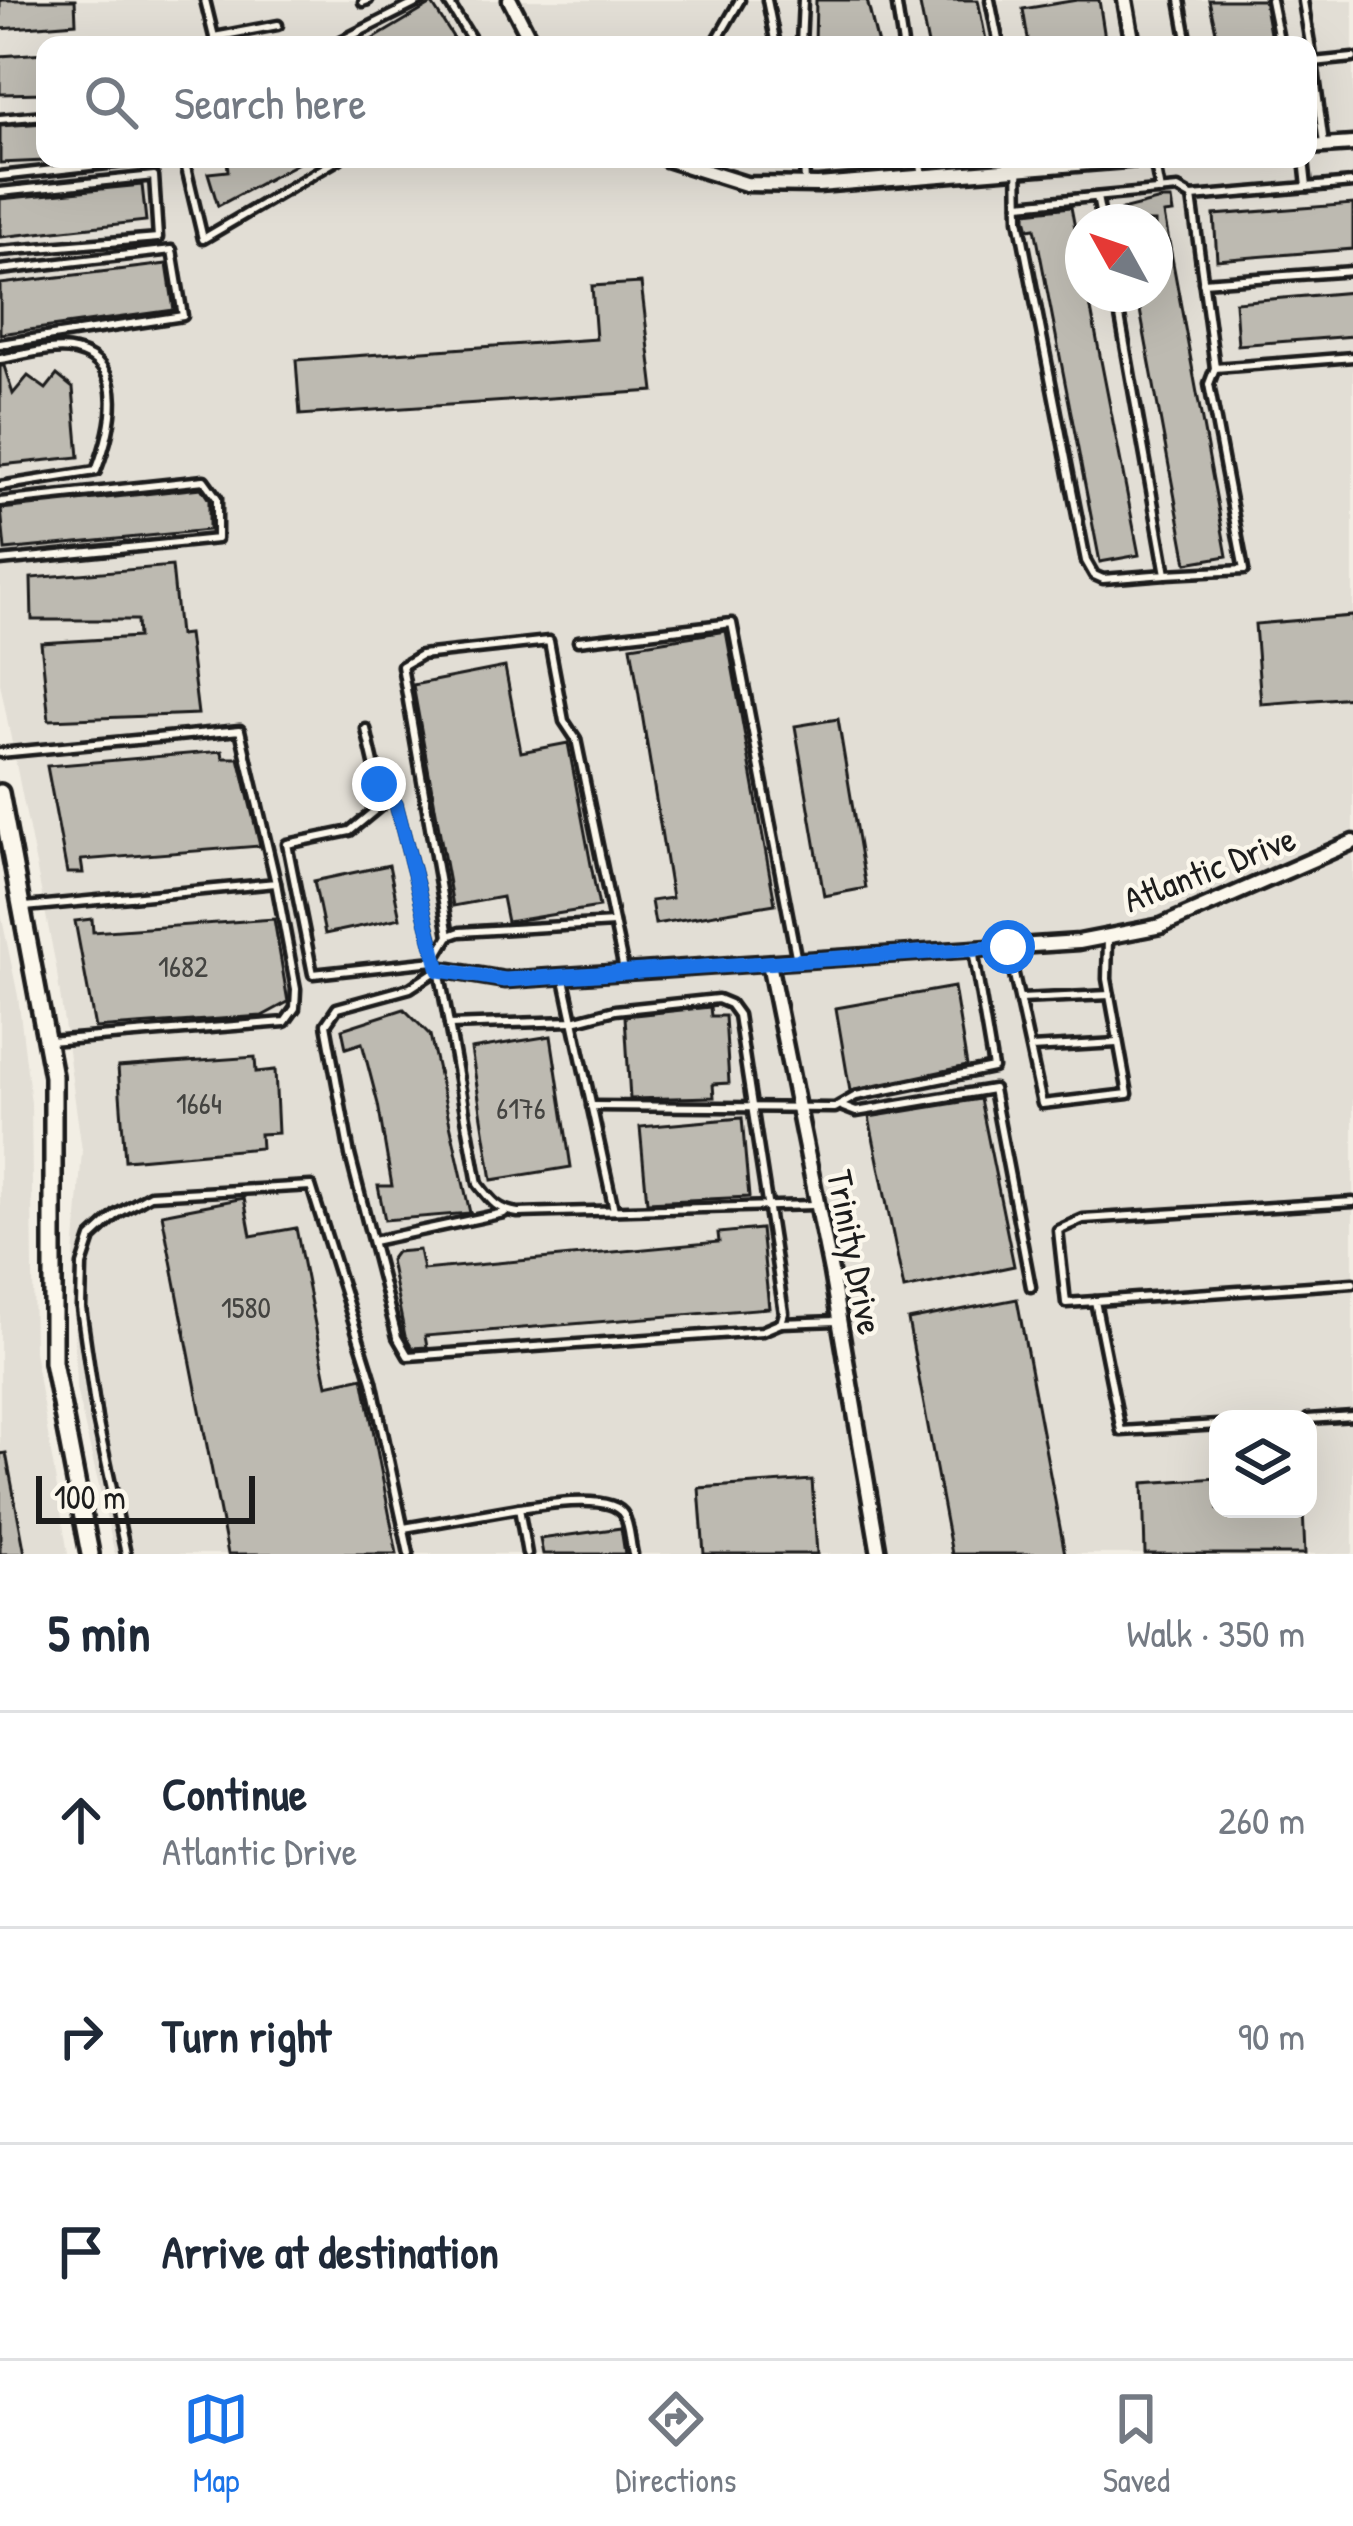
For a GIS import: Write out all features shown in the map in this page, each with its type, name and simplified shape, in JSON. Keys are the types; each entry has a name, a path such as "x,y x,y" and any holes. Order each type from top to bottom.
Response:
{"street":[{"path":"511,0 528,36"},
{"path":"1125,0 1131,36"},
{"path":"1317,146 1353,144"},
{"path":"695,168 746,184 805,184 987,168"},
{"path":"0,793 48,1041 53,1362 90,1554"},
{"name":"Atlantic Drive","path":"436,965 505,980 1108,938 1161,926 1353,842"},
{"name":"Trinity Drive","path":"769,963 818,1204 879,1554"}],"lane":[{"path":"205,0 214,36"},
{"path":"351,36 422,0"},
{"path":"447,0 469,36"},
{"path":"719,36 740,0"},
{"path":"767,0 774,36"},
{"path":"801,36 803,0"},
{"path":"896,0 902,36"},
{"path":"990,0 997,36"},
{"path":"1180,0 1186,36"},
{"path":"1271,0 1278,36"},
{"path":"1303,1 1309,36"},
{"path":"220,36 278,26"},
{"path":"1317,62 1353,58"},
{"path":"1317,93 1324,146"},
{"path":"0,118 36,116"},
{"path":"0,176 72,168"},
{"path":"186,168 203,239 324,168"},
{"path":"805,168 805,184"},
{"path":"921,168 922,176"},
{"path":"1019,168 1018,219 1088,569 1103,579 1244,570 1209,384 1215,368 1192,197"},
{"path":"1156,168 1160,191"},
{"path":"1305,168 1306,187"},
{"path":"0,192 154,176 158,238 0,251"},
{"path":"1019,204 1178,189 1192,197 1353,183"},
{"path":"1097,197 1098,204"},
{"path":"0,270 172,250 183,316 0,344"},
{"path":"1203,282 1353,271"},
{"path":"1119,312 1166,574"},
{"path":"0,359 73,350 103,364 111,376 109,437 96,471 0,486"},
{"path":"1215,368 1353,357"},
{"path":"0,502 204,480 217,498 218,539 0,561"},
{"path":"578,640 732,623 797,961"},
{"path":"624,973 576,739 563,721 549,640 421,655 402,666 449,936 436,965 410,988 337,1008 326,1024 350,1155 402,1348 416,1358 839,1321"},
{"path":"366,728 379,784 396,804 436,965 478,1184 500,1210 511,1212"},
{"path":"0,753 240,730 296,989 295,1008 285,1022 48,1041"},
{"path":"390,798 350,831 287,844 313,974 436,965"},
{"path":"21,908 276,884"},
{"path":"449,936 614,922"},
{"path":"1008,947 1042,1104 1128,1094 1110,995 1108,938"},
{"path":"843,1107 856,1096 994,1068 973,950"},
{"path":"563,976 614,1210"},
{"path":"1020,999 1110,995"},
{"path":"449,1025 573,1021 615,1010 718,999 730,1004 738,1015 784,1313 781,1323"},
{"path":"1031,1048 1119,1043"},
{"path":"591,1106 843,1107 856,1112 993,1089 1031,1286"},
{"path":"126,1554 97,1419 81,1308 82,1265 92,1238 117,1214 150,1196 311,1186 372,1381 409,1554"},
{"path":"1353,1202 1083,1220 1058,1230 1066,1304 1353,1283"},
{"path":"373,1241 511,1212 818,1204"},
{"path":"1095,1301 1120,1431 1209,1426"},
{"path":"1317,1418 1353,1416"},
{"path":"404,1528 570,1501 614,1505 624,1513 633,1554"},
{"path":"519,1508 527,1554"}],"shaded area":[{"path":"0,0 1353,0 1353,1554 115,1554 76,1389 73,1272 82,1150 56,966 0,683"},
{"path":"0,909 18,996 31,1103 34,1351 68,1554 0,1554"}],"building":[{"path":"0,0 75,0 76,23 0,29"},
{"path":"816,0 867,0 876,36 815,36"},
{"path":"919,0 978,0 985,36 926,36"},
{"path":"1099,0 1105,36 1028,36 1023,9"},
{"path":"1209,0 1264,0 1270,36 1217,36"},
{"path":"432,4 452,36 378,36"},
{"path":"36,54 36,93 0,94 0,56"},
{"path":"36,124 36,161 0,163 0,126"},
{"path":"289,168 218,206 208,173"},
{"path":"142,185 146,221 0,237 0,199"},
{"path":"1353,204 1353,249 1217,260 1214,215"},
{"path":"1065,208 1065,312 1092,312 1139,555 1100,562 1035,228 1029,229 1026,212"},
{"path":"1173,263 1227,556 1187,563 1140,312 1173,312"},
{"path":"167,264 174,310 0,334 0,284"},
{"path":"641,283 654,391 300,415 296,360 596,339 592,286"},
{"path":"1353,292 1353,336 1238,345 1235,302"},
{"path":"0,366 4,366 13,394 28,376 46,389 57,375 73,388 79,457 0,465"},
{"path":"201,488 209,500 209,530 5,550 1,509"},
{"path":"172,566 179,635 188,634 198,714 49,720 41,643 138,637 137,620 32,620 31,578"},
{"path":"1353,616 1353,697 1261,704 1255,624"},
{"path":"726,631 775,904 655,924 651,901 672,898 631,646"},
{"path":"505,667 521,752 568,743 599,907 507,922 502,897 453,906 413,685"},
{"path":"838,719 866,888 824,896 795,726"},
{"path":"222,751 223,758 239,758 260,846 81,860 83,873 67,873 47,766"},
{"path":"389,865 400,918 325,934 314,881"},
{"path":"92,919 93,932 274,919 288,1002 262,1016 95,1028 75,921"},
{"path":"954,987 967,1066 850,1091 836,1008"},
{"path":"710,1007 711,1016 725,1016 729,1083 713,1084 714,1097 630,1099 625,1016"},
{"path":"404,1009 430,1035 470,1213 385,1220 378,1186 392,1186 378,1104 362,1043 346,1048 342,1029"},
{"path":"551,1036 571,1167 492,1180 471,1049"},
{"path":"255,1057 256,1072 275,1070 278,1133 260,1134 261,1148 125,1160 118,1067"},
{"path":"980,1099 1014,1266 904,1289 869,1117"},
{"path":"742,1118 749,1197 647,1202 640,1127"},
{"path":"244,1198 251,1236 296,1228 327,1385 363,1377 397,1554 228,1554 162,1214"},
{"path":"761,1229 769,1308 425,1336 427,1347 412,1348 405,1336 390,1260 396,1252 419,1250 423,1270 719,1242 718,1233"},
{"path":"1017,1299 1065,1554 952,1554 908,1320"},
{"path":"6,1453 25,1554 0,1554 0,1454"},
{"path":"1209,1479 1209,1518 1303,1518 1305,1554 1145,1554 1143,1483"},
{"path":"812,1480 817,1554 704,1554 699,1488"},
{"path":"621,1528 625,1554 543,1554 540,1539"}],"route":[{"path":"379,784 396,804 439,970 505,980 1008,947"}]}
